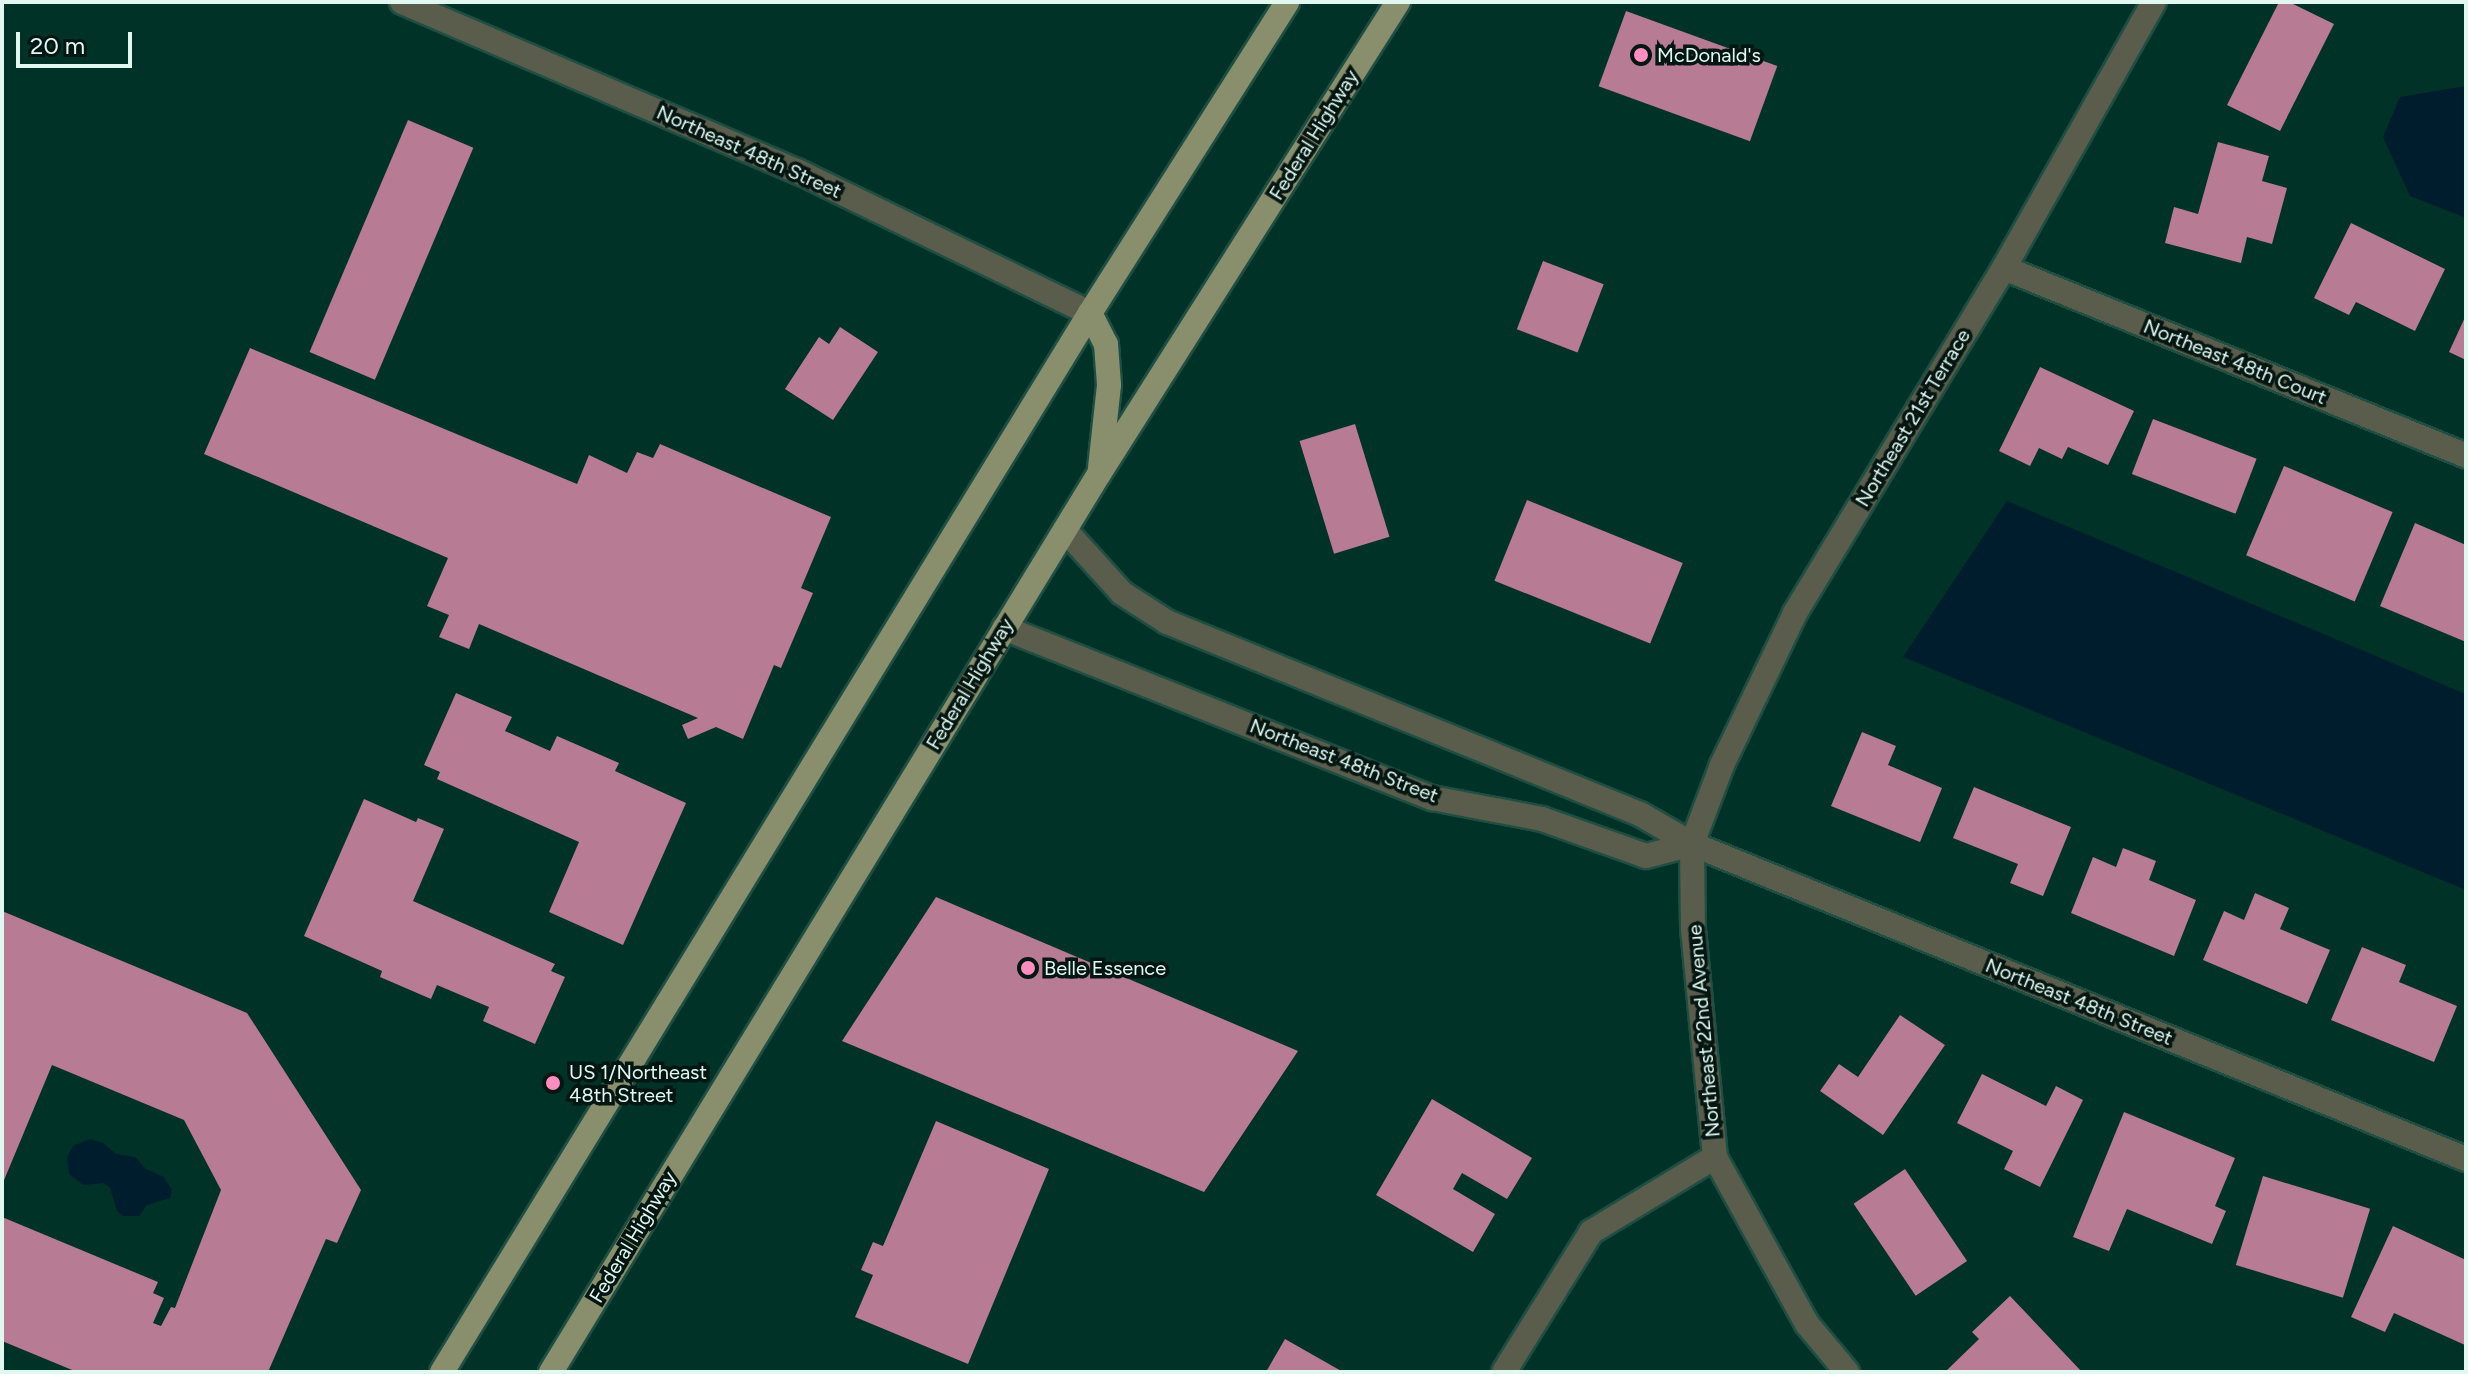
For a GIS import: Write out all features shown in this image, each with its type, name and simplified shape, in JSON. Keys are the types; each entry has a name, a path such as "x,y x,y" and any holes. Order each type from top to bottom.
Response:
{"main road":[{"path":"442,1372 1090,313 1287,2"},
{"name":"Federal Highway","path":"551,1372 1099,474 1398,2"},
{"path":"1090,313 1106,344 1109,385 1099,474"}],"street":[{"name":"Northeast 48th Street","path":"402,2 797,171 1090,313"},
{"name":"Northeast 21st Terrace","path":"1692,844 1722,765 1795,613 2004,268 2154,2"},
{"name":"Northeast 48th Court","path":"2004,268 2466,456"},
{"name":"Northeast 48th Street","path":"1065,530 1122,593 1167,622 1640,814 1692,844 2466,1159"},
{"name":"Northeast 48th Street","path":"1004,628 1432,798 1542,819 1646,856 1692,844"},
{"name":"Northeast 22nd Avenue","path":"1692,844 1693,929 1715,1157 1807,1324 1847,1372"},
{"path":"1504,1372 1591,1232 1715,1157"}],"water":[{"path":"2466,86 2466,218 2410,196 2383,137 2400,97"},
{"path":"2007,501 2466,694 2466,890 1903,657"},
{"path":"90,1139 103,1143 116,1154 135,1157 146,1169 164,1177 172,1190 170,1198 147,1205 139,1216 123,1216 117,1211 110,1188 104,1183 83,1185 69,1174 67,1157 73,1146"}],"building":[{"path":"2279,2 2289,2 2334,24 2280,131 2227,105"},
{"path":"1626,11 1777,66 1750,141 1599,86"},
{"path":"408,120 473,148 375,380 310,352"},
{"path":"2218,142 2269,156 2262,181 2287,188 2272,244 2247,237 2241,263 2165,243 2174,207 2198,214"},
{"path":"2351,223 2445,269 2415,331 2356,302 2349,315 2314,298"},
{"path":"1543,261 1604,284 1578,352 1517,329"},
{"path":"2466,315 2466,360 2449,352"},
{"path":"840,327 878,352 833,420 785,389 819,337 829,344"},
{"path":"250,348 577,484 589,455 627,473 637,452 653,458 660,444 831,517 801,588 813,593 781,668 774,665 743,739 716,727 688,739 682,725 698,718 479,624 469,649 439,637 449,615 427,606 448,558 204,454"},
{"path":"2040,367 2134,411 2108,465 2068,447 2062,459 2039,448 2030,466 1999,451"},
{"path":"2153,419 2257,459 2235,514 2132,474"},
{"path":"1355,424 1389,537 1334,554 1300,441"},
{"path":"2284,466 2393,512 2355,601 2246,555"},
{"path":"1527,500 1683,563 1650,644 1494,581"},
{"path":"2415,523 2466,545 2466,642 2380,606"},
{"path":"456,693 512,717 505,731 550,751 557,736 619,763 615,771 686,803 623,945 549,912 579,842 437,779 440,772 424,765"},
{"path":"1862,732 1896,746 1888,765 1942,788 1920,842 1831,806"},
{"path":"1974,787 2071,827 2043,896 2010,883 2018,864 1953,838"},
{"path":"364,799 416,822 418,818 444,829 413,901 555,964 551,971 565,977 535,1044 483,1021 489,1007 437,985 431,999 380,977 382,971 304,936"},
{"path":"2123,848 2156,861 2149,880 2196,900 2174,956 2071,913 2093,857 2116,867"},
{"path":"2255,893 2289,908 2280,929 2330,950 2307,1004 2203,960 2224,911 2244,920"},
{"path":"936,897 1298,1051 1204,1192 842,1041"},
{"path":"2,911 247,1013 361,1190 337,1243 326,1239 268,1372 77,1372 2,1341 2,1217 158,1282 153,1293 164,1298 153,1323 161,1326 171,1307 175,1308 221,1190 184,1120 52,1065 2,1185"},
{"path":"2362,947 2406,965 2399,982 2457,1006 2434,1062 2331,1020"},
{"path":"1900,1015 1945,1045 1883,1135 1820,1091 1839,1064 1858,1077"},
{"path":"1982,1074 2046,1106 2056,1086 2083,1100 2040,1187 2004,1169 2013,1151 1957,1123"},
{"path":"1432,1099 1532,1158 1507,1199 1462,1173 1453,1189 1495,1214 1473,1252 1376,1195"},
{"path":"2124,1112 2235,1158 2215,1206 2226,1211 2212,1244 2127,1209 2109,1251 2073,1237"},
{"path":"936,1121 1049,1169 968,1364 855,1317 873,1275 861,1270 873,1242 883,1246"},
{"path":"1905,1169 1967,1261 1916,1296 1854,1204"},
{"path":"2263,1176 2370,1209 2343,1298 2236,1265"},
{"path":"2393,1226 2466,1260 2465,1345 2394,1313 2385,1332 2351,1317"},
{"path":"2010,1296 2082,1372 1945,1372 1979,1339 1972,1332"},
{"path":"1285,1339 1343,1372 1266,1372"}],"place":[{"name":"McDonald's","path":"1641,55"},
{"name":"Belle Essence","path":"1028,968"},
{"name":"US 1/Northeast 48th Street","path":"553,1083"}]}
